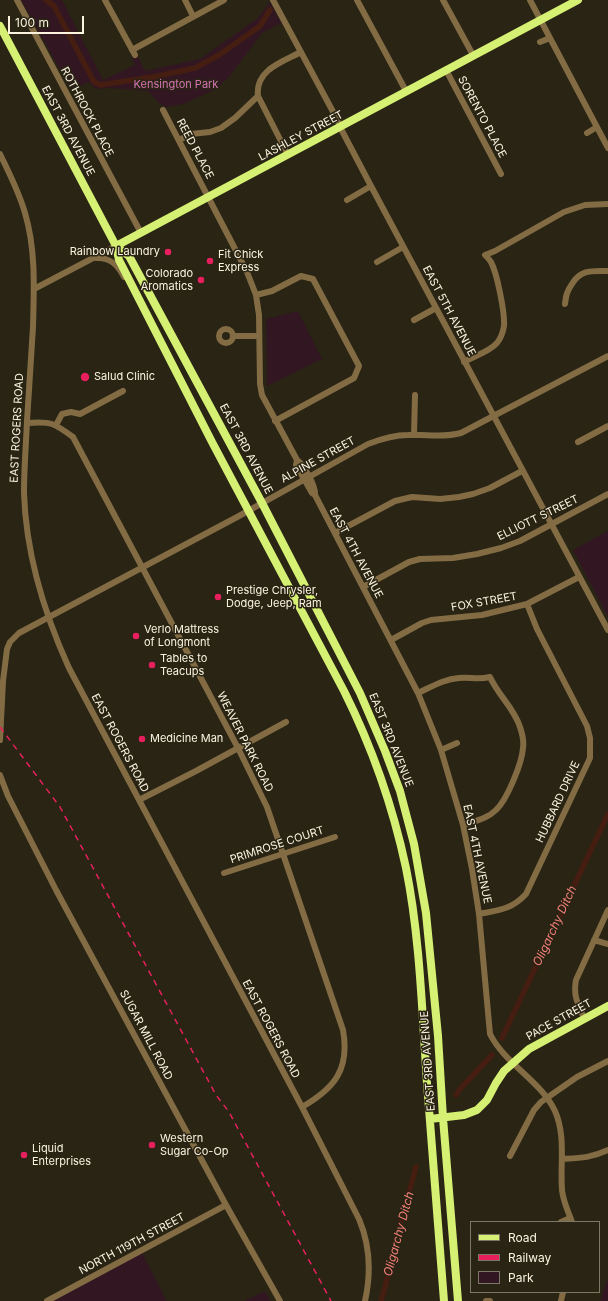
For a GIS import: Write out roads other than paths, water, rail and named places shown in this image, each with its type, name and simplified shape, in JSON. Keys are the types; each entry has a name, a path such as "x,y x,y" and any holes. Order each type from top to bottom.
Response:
{"main road":[{"name":"LASHLEY STREET","path":"116,246 578,0"},
{"name":"EAST 3RD AVENUE","path":"0,26 116,246 119,260 248,510 348,699 368,744 388,800 406,868 415,930 444,1301"},
{"name":"EAST 3RD AVENUE","path":"116,246 129,256 262,502 366,706 385,751 406,811 419,867 426,913 438,1036 458,1301"},
{"name":"PACE STREET","path":"430,1119 468,1114 481,1107 487,1100 500,1077 512,1062 533,1045 608,1006"}],"street":[{"name":"ROTHROCK PLACE","path":"17,0 141,233"},
{"path":"105,0 133,52 193,16 224,0"},
{"path":"185,0 193,16"},
{"name":"EAST 5TH AVENUE","path":"274,0 403,247 608,630"},
{"path":"357,0 406,91"},
{"path":"443,0 473,55"},
{"path":"530,0 608,148"},
{"path":"540,42 550,38"},
{"path":"288,154 258,96 257,90 259,82 268,70 301,52"},
{"name":"SORENTO PLACE","path":"446,70 501,174"},
{"path":"179,140 191,134 210,132 221,128 235,118 258,96"},
{"name":"REED PLACE","path":"163,110 209,197"},
{"path":"587,133 597,127"},
{"name":"EAST ROGERS ROAD","path":"0,154 18,192 25,213 33,256 34,290 24,460 26,513 34,568 48,618 69,668 302,1107 362,1227 368,1252 369,1270 368,1288 365,1301"},
{"path":"347,200 371,186"},
{"name":"EAST 4TH AVENUE","path":"209,197 256,294 259,315 260,384 262,396 296,460 296,465 306,478 312,494 315,495 418,693 441,750 462,825 472,869 479,914 490,1034 498,1047 547,1098 554,1110 559,1123 562,1141 562,1192 571,1220"},
{"path":"464,362 497,343 504,327 504,317 495,272 491,262 485,255 495,251 564,212 585,205 608,204"},
{"name":"LASHLEY STREET","path":"34,290 116,246"},
{"path":"377,262 403,247"},
{"path":"92,259 109,259 116,265 131,291 139,299"},
{"path":"565,304 566,294 577,276 592,271 608,271"},
{"path":"256,294 272,291 301,276 313,278 359,366 354,378 275,421"},
{"path":"414,320 436,308"},
{"path":"233,336 259,336"},
{"name":"ALPINE STREET","path":"48,618 306,478 378,441 397,436 454,435 468,430 608,356"},
{"path":"56,425 62,414 71,412 80,414 123,392"},
{"path":"414,435 415,395"},
{"name":"WEAVER PARK ROAD","path":"27,423 42,422 56,425 72,437 238,748 264,800 343,1030 345,1041 345,1057 338,1075 320,1095 302,1107"},
{"path":"578,442 608,426"},
{"path":"335,533 395,501 412,497 440,499 473,494 490,488 522,471"},
{"name":"ELLIOTT STREET","path":"363,587 409,562 420,559 453,558 483,553 520,541 608,494"},
{"name":"FOX STREET","path":"391,640 422,623 431,620 482,615 527,604 579,577"},
{"name":"HUBBARD DRIVE","path":"479,914 505,909 512,906 526,894 590,758 590,738 587,726 536,629 527,604"},
{"path":"0,740 3,681 7,649 10,642 19,633 48,618"},
{"path":"418,693 448,680 460,678 480,680 490,677 505,698 520,726 523,749 520,764 502,803 488,816 462,825"},
{"path":"139,800 286,722"},
{"path":"441,750 457,744"},
{"name":"SUGAR MILL ROAD","path":"0,775 8,796 56,890 226,1205 280,1301"},
{"name":"PRIMROSE COURT","path":"224,873 335,836"},
{"path":"584,1018 575,997 574,989 576,980 608,910"},
{"path":"594,940 608,944"},
{"path":"510,1156 534,1110 547,1098 577,1077 608,1060"},
{"path":"562,1159 586,1158 598,1155 608,1150"},
{"name":"NORTH 119TH STREET","path":"47,1301 226,1205"}],"waterway":[{"path":"46,0 54,6 94,82 100,85 153,77 195,68 219,55 260,26 270,10"},
{"name":"Oligarchy Ditch","path":"502,1038 608,814"},
{"name":"Oligarchy Ditch","path":"456,1095 492,1055"},
{"name":"Oligarchy Ditch","path":"381,1301 392,1254 416,1167"}],"railway":[{"path":"0,727 60,807 216,1095 229,1112 331,1301"}],"place":[{"name":"Rainbow Laundry","path":"168,252"},
{"name":"Fit Chick Express","path":"210,261"},
{"name":"Colorado Aromatics","path":"201,280"},
{"name":"Salud Clinic","path":"85,377"},
{"name":"Prestige Chrysler, Dodge, Jeep, Ram","path":"218,597"},
{"name":"Verlo Mattress of Longmont","path":"136,636"},
{"name":"Tables to Teacups","path":"152,665"},
{"name":"Medicine Man","path":"142,739"},
{"name":"Western Sugar Co-Op","path":"152,1145"},
{"name":"Liquid Enterprises","path":"24,1155"}],"park label":[{"name":"Kensington Park","path":"176,85"}]}
